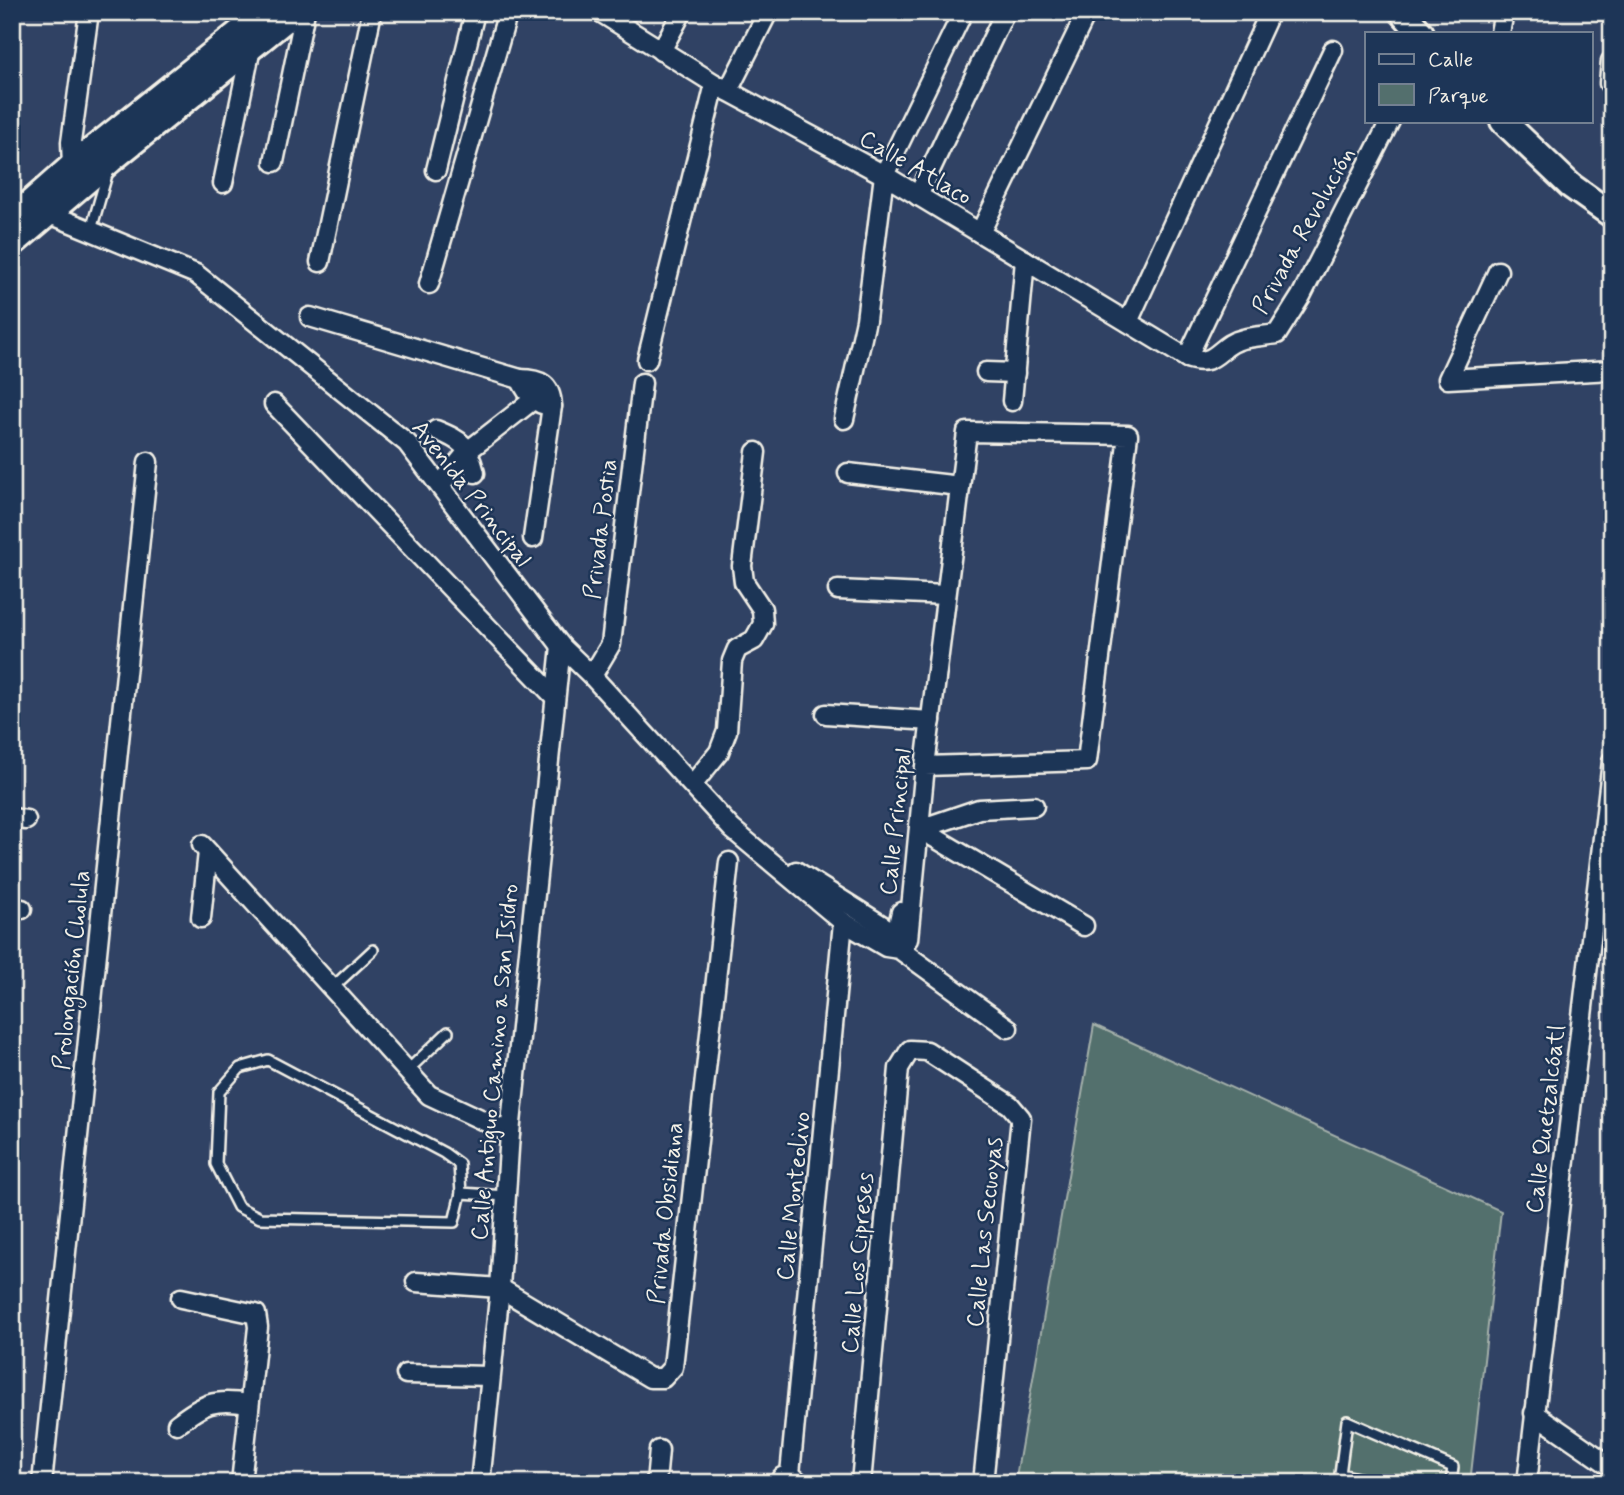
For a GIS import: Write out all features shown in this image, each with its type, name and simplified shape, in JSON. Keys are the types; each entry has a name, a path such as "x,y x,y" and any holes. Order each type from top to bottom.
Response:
{"street":[{"path":"72,166 71,142 89,12"},
{"path":"16,211 72,166 255,32 295,12"},
{"path":"274,162 305,12"},
{"path":"320,262 372,12"},
{"path":"436,170 475,12"},
{"path":"429,284 508,12"},
{"name":"Calle Atlaco","path":"600,12 722,88 884,175 1187,358 1207,362"},
{"path":"661,51 682,12"},
{"path":"647,360 722,88 768,12"},
{"path":"844,419 866,320 884,175 963,12"},
{"path":"918,196 1006,12"},
{"path":"980,233 1087,12"},
{"path":"1128,322 1270,12"},
{"path":"1402,12 1420,32"},
{"path":"1500,32 1504,12"},
{"path":"12,244 255,32"},
{"path":"223,183 255,32"},
{"path":"1187,358 1333,50"},
{"path":"1611,61 1609,83 1612,85"},
{"name":"Privada Revolución","path":"1207,362 1240,339 1277,334 1301,296 1389,122"},
{"path":"1504,122 1571,186 1612,215"},
{"name":"Avenida Principal","path":"16,211 49,211 196,274 407,443 561,646 693,784"},
{"path":"1012,401 1025,260"},
{"path":"1498,271 1448,379 1612,370"},
{"path":"310,317 520,379 538,379 548,387 552,406 533,538"},
{"path":"986,372 1015,373"},
{"path":"520,379 533,400 541,406 552,406"},
{"name":"Privada Postia","path":"592,676 611,644 642,383"},
{"path":"440,485 533,400"},
{"path":"274,404 553,695"},
{"path":"436,430 456,438 468,462"},
{"name":"Calle Principal","path":"899,949 908,939 920,829 927,720 967,432 1128,435 1087,761 925,766"},
{"path":"756,452 742,566 744,582 762,609 763,624 754,640 737,649 732,661 727,731 719,752 693,784 732,830 843,922 887,947 899,949 1008,1028"},
{"name":"Prolongación Cholula","path":"43,1483 148,462"},
{"path":"848,473 960,486"},
{"path":"838,590 946,595"},
{"name":"Calle Antiguo Camino a San Isidro","path":"485,1482 490,1376 500,1288 510,1133 553,695 561,646"},
{"path":"796,871 896,934 908,874 927,720 826,714"},
{"name":"Calle Quetzalcóatl","path":"1527,1483 1606,868 1612,761"},
{"path":"920,829 979,809 1034,806"},
{"path":"920,829 939,841"},
{"path":"920,829 1084,926"},
{"path":"201,918 205,849 429,1096 510,1133"},
{"name":"Privada Obsidiana","path":"500,1288 650,1378 663,1378 673,1367 729,862"},
{"name":"Calle Monteolivo","path":"790,1480 843,922"},
{"name":"Calle Los Cipreses","path":"861,1483 899,1068 910,1051"},
{"name":"Calle Las Secuoyas","path":"910,1051 927,1051 1010,1105 1021,1118 983,1483"},
{"path":"416,1282 500,1288"},
{"path":"181,1298 256,1314 258,1328 241,1483"},
{"path":"406,1374 490,1376"},
{"path":"177,1424 202,1405 225,1400 248,1404"},
{"path":"1534,1413 1612,1467"},
{"path":"656,1483 660,1450"}],"lane":[{"path":"91,230 111,160"},
{"path":"332,988 373,950"},
{"path":"407,1071 448,1032"},
{"path":"268,1060 444,1153 459,1164 461,1194 454,1222 260,1218 237,1207 216,1164 219,1092 240,1068 268,1060"},
{"path":"461,1194 506,1196"},
{"path":"1381,1483 1340,1474 1348,1421 1453,1467 1451,1483"}],"green space":[{"path":"1094,1025 1501,1211 1470,1483 1015,1483"}]}
